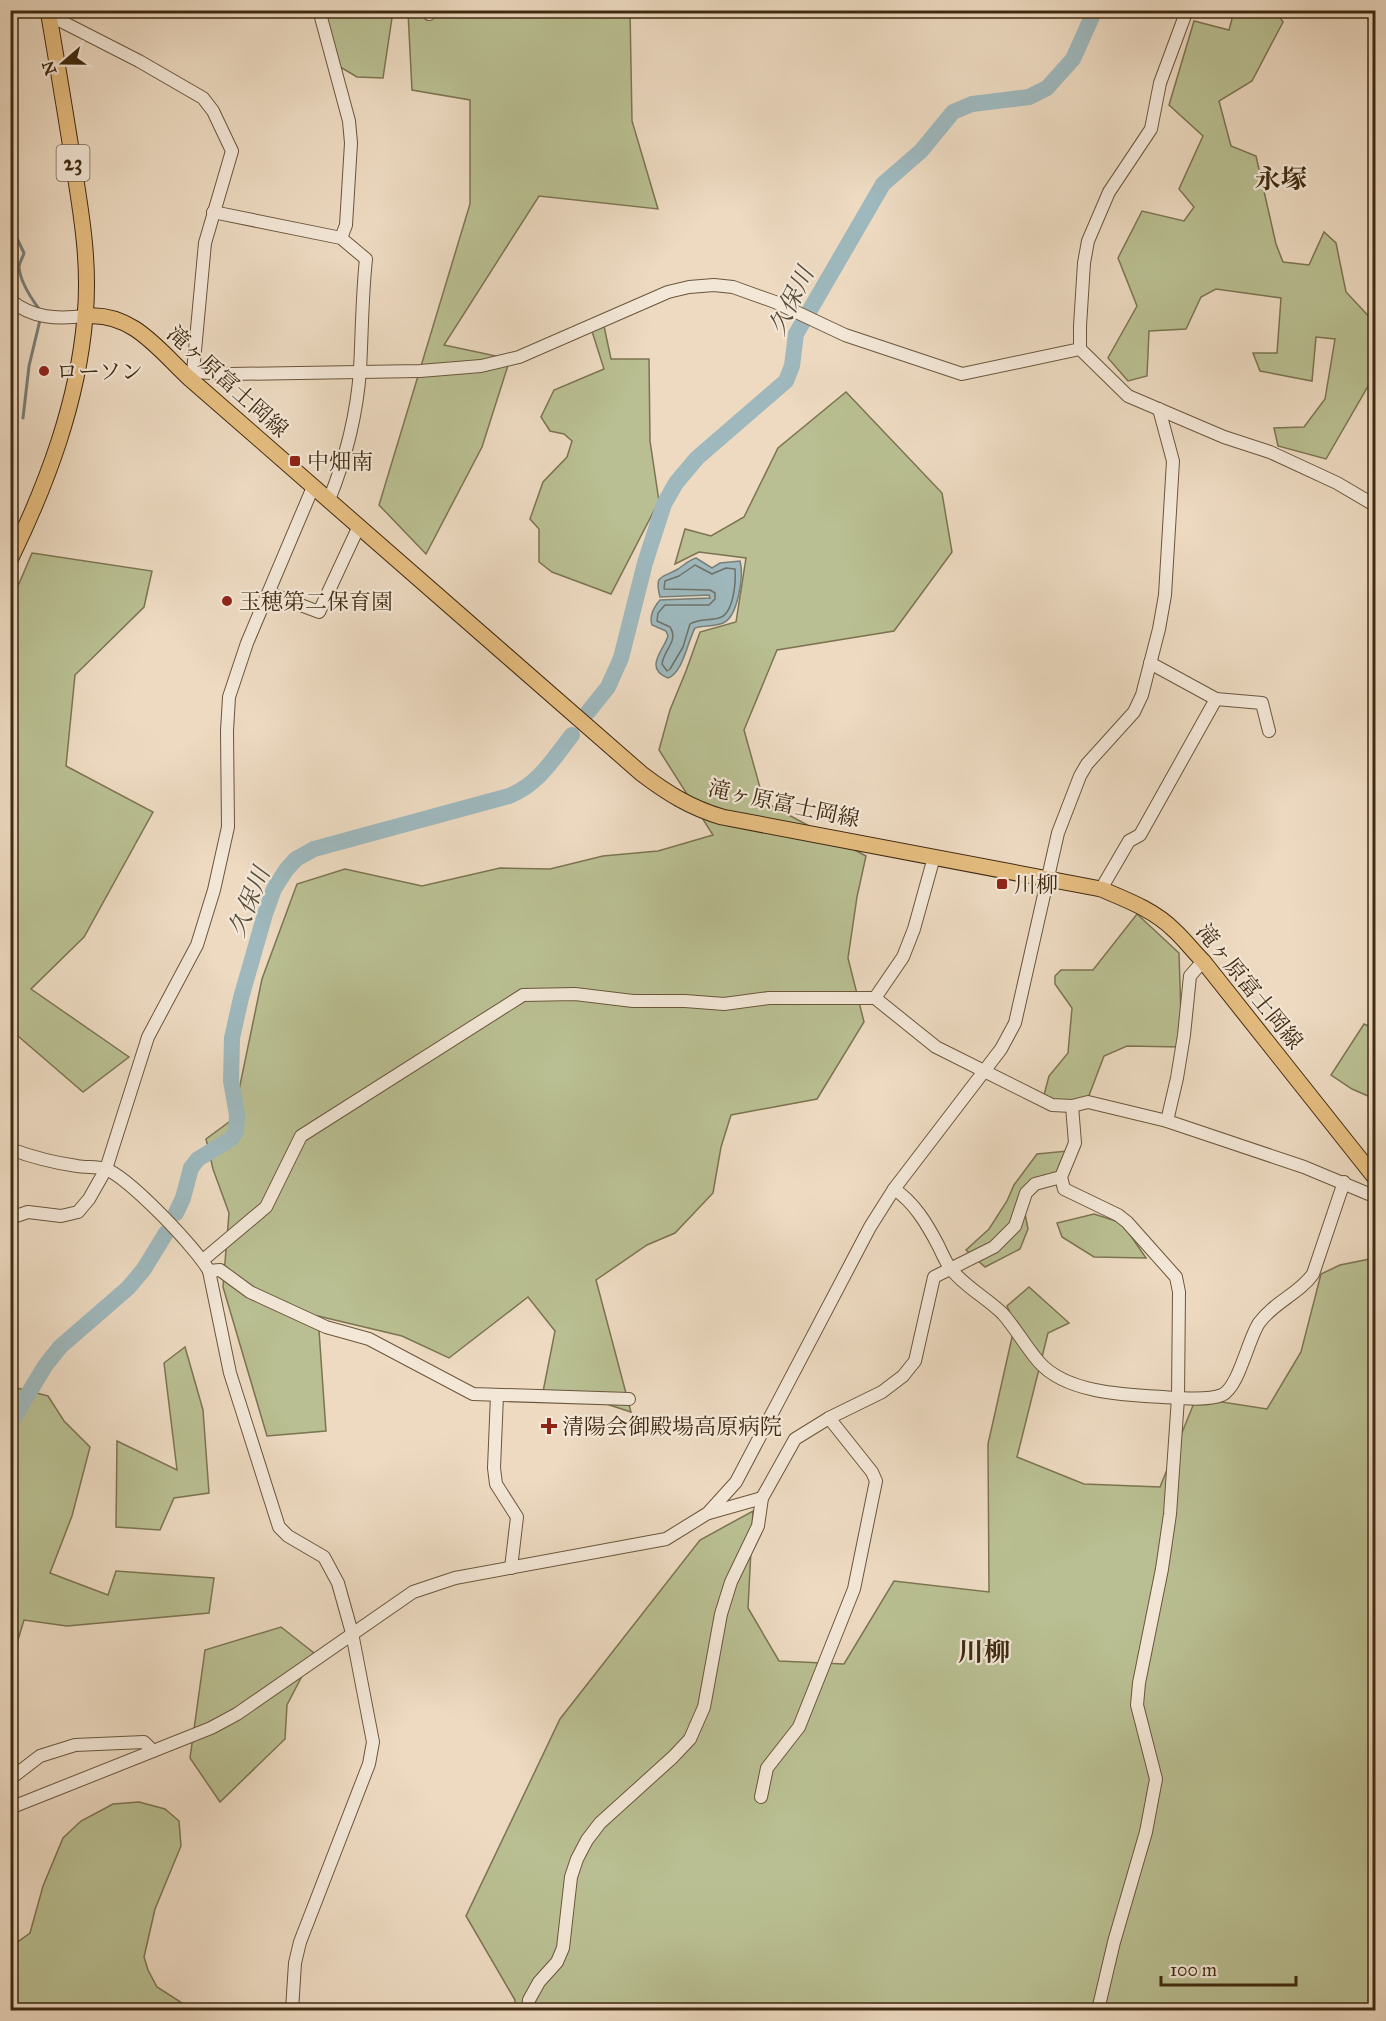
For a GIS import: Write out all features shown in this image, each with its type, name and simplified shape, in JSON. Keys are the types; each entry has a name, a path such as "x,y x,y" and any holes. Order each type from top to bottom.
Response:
{"main road":[{"name":"23","path":"10,560 33,513 53,461 81,354 86,316 85,239 48,13"},
{"name":"滝ヶ原富士岡線","path":"86,316 111,316 131,325 191,375 313,487 642,774 687,804 722,817 1101,889 1136,904 1156,916 1174,929 1203,961 1376,1179"}],"street":[{"path":"319,10 349,121 351,142 346,225 341,238"},
{"path":"1188,10 1160,83 1151,129 1109,192 1088,241 1083,274 1080,349 1128,396 1224,437 1270,452 1337,483 1376,506"},
{"path":"48,13 202,98 213,111 232,151 205,243 191,375 420,371 481,366 519,357 668,292 714,285 733,287 798,312 844,335 962,374 1080,349"},
{"path":"213,212 341,238 366,259 359,372 351,428 329,500"},
{"path":"10,300 34,315 53,318 86,316"},
{"path":"10,1809 211,1728 237,1714 413,1592 455,1578 666,1539 708,1513 736,1482 870,1227 894,1189 1002,1049 1015,1023 1058,833 1080,776 1099,750 1134,712 1142,695 1159,629 1165,595 1173,461 1159,409"},
{"path":"10,1218 28,1212 61,1216 78,1212 89,1199 106,1169 148,1037 190,961 208,911 228,827 229,697 247,643 313,487"},
{"path":"269,593 319,612 359,526"},
{"path":"1150,663 1216,699 1262,703 1269,731"},
{"path":"1101,889 1129,841 1140,835 1216,699"},
{"path":"875,998 903,957 914,929 934,857"},
{"path":"1167,1121 1183,1041 1190,976 1203,961"},
{"path":"203,1260 267,1207 301,1136 523,995 575,994 633,1001 724,1004 769,998 875,998 936,1047 1052,1105 1072,1106 1088,1102 1167,1121 1304,1167 1376,1197"},
{"path":"1072,1106 1075,1143 1061,1177 1064,1189 1118,1215 1127,1222 1176,1277 1179,1292 1178,1398 1170,1514 1137,1705 1156,1779 1146,1832 1114,1942 1098,2010"},
{"path":"10,1149 61,1163 106,1169 121,1178 159,1212 203,1260 209,1271 230,1373 279,1527 288,1536 324,1557 338,1583 352,1633 373,1742 369,1764 300,1941 295,1963 292,2010"},
{"path":"528,2010 529,2000 539,1982 557,1962 563,1948 571,1877 587,1840 600,1822 679,1751 690,1739 700,1718 712,1671 721,1614 731,1582 758,1526 762,1498 795,1439 829,1418 882,1392 903,1376 915,1361 934,1278 994,1247 1016,1226 1026,1193 1035,1184 1061,1177"},
{"path":"894,1189 906,1197 930,1228 951,1269 1003,1315 1040,1364 1056,1375 1083,1388 1123,1395 1178,1398 1224,1394 1235,1380 1259,1323 1277,1304 1306,1284 1313,1274 1344,1182"},
{"path":"209,1271 219,1270 250,1292 326,1327 369,1340 473,1394 629,1399"},
{"path":"497,1395 494,1468 496,1484 517,1517 511,1568"},
{"path":"761,1797 767,1768 799,1727 854,1589 876,1481 872,1472 829,1418"},
{"path":"708,1513 762,1498"},
{"path":"10,1779 40,1756 75,1744 144,1742 153,1751"}],"green space":[{"path":"419,10 630,11 632,121 658,209 539,196 444,345 510,359 482,447 426,554 379,505 470,204 470,100 412,90 408,12"},
{"path":"322,11 393,11 383,78 357,77 335,64"},
{"path":"1234,11 1276,11 1283,22 1252,81 1219,101 1231,146 1256,156 1276,244 1283,262 1309,265 1324,232 1336,243 1346,292 1375,323 1375,374 1326,459 1278,446 1274,428 1304,427 1325,399 1335,339 1316,337 1312,381 1260,371 1253,353 1277,353 1281,298 1216,289 1201,297 1186,329 1149,331 1147,376 1128,381 1108,358 1137,306 1118,258 1142,211 1184,221 1194,207 1179,189 1203,136 1169,105 1194,21 1229,30"},
{"path":"590,325 604,326 611,359 649,359 650,441 659,501 611,594 552,572 539,562 539,529 530,519 543,482 567,457 572,441 564,434 550,431 541,417 554,390 604,369"},
{"path":"846,392 942,493 952,552 894,631 777,650 744,730 764,802 866,856 848,958 864,1022 817,1099 731,1115 721,1147 713,1193 675,1233 647,1245 596,1280 631,1412 585,1397 541,1402 555,1331 528,1297 449,1358 402,1336 318,1316 326,1431 267,1436 223,1287 229,1213 213,1169 206,1139 233,1119 262,979 297,884 345,869 422,886 500,868 550,869 603,856 658,851 713,835 659,750 670,710 700,632 736,622 746,558 699,552 675,564 685,529 711,536 744,517 778,448"},
{"path":"32,553 152,571 144,607 75,675 66,766 153,812 84,937 31,989 129,1057 83,1092 11,1030 10,605"},
{"path":"1137,914 1179,953 1182,1047 1127,1046 1104,1056 1088,1098 1049,1104 1044,1095 1049,1076 1068,1053 1072,1008 1055,984 1055,976 1061,970 1093,970"},
{"path":"1364,1024 1375,1029 1375,1099 1352,1089 1331,1075"},
{"path":"1067,1151 1058,1172 1023,1203 1028,1229 1020,1249 985,1267 966,1250 989,1229 1007,1201 1014,1185 1037,1154"},
{"path":"1094,1214 1122,1223 1146,1258 1094,1257 1062,1237 1057,1223"},
{"path":"1375,1258 1375,2010 515,2010 515,2000 466,1916 560,1719 700,1540 753,1511 748,1608 779,1661 844,1664 894,1581 989,1592 988,1444 1015,1324 1007,1306 1029,1287 1069,1323 1048,1333 1017,1457 1084,1484 1160,1487 1196,1398 1267,1409 1301,1352 1321,1274 1340,1265"},
{"path":"185,1347 203,1410 209,1493 174,1498 160,1530 116,1527 117,1441 177,1470 164,1363"},
{"path":"11,1385 48,1396 64,1421 90,1447 72,1516 50,1573 108,1595 116,1571 214,1578 209,1613 67,1626 24,1620 11,1663"},
{"path":"281,1627 314,1653 287,1705 285,1739 220,1802 190,1758 205,1650"},
{"path":"139,1802 165,1809 179,1821 181,1846 155,1909 144,1957 157,1987 193,2010 11,2010 11,1945 30,1933 43,1886 63,1838 81,1821 113,1804"}],"water":[{"path":"696,558 712,568 720,563 740,561 739,595 733,613 723,623 695,628 678,670 668,678 657,669 657,658 668,636 666,631 652,625 651,618 654,609 660,600 710,598 709,595 660,597 658,584 661,578"}],"waterway":[{"name":"久保川","path":"588,712 608,687 621,658 645,563 664,504 676,483 697,458 786,381 792,366 796,334 883,184 921,151 953,112 972,104 1029,97 1047,88 1073,59 1095,10"},
{"path":"10,216 12,228 24,253 19,267 21,278 39,309"},
{"path":"23,418 29,366 40,320"},
{"name":"久保川","path":"176,1213 183,1198 191,1168 198,1159 231,1139 236,1132 237,1115 231,1081 232,1038 265,914 274,889 286,870 296,859 314,849 509,796 520,791 552,762 572,735"},
{"name":"久保川","path":"10,1424 45,1366 60,1347 128,1288 144,1269 166,1233"}],"place":[{"name":"ローソン","path":"44,371"},
{"name":"中畑南","path":"295,461"},
{"name":"玉穂第二保育園","path":"227,601"},
{"name":"川柳","path":"1002,884"},
{"name":"清陽会御殿場高原病院","path":"549,1426"}],"district":[{"name":"永塚","path":"1281,179"},
{"name":"川柳","path":"984,1652"}]}
